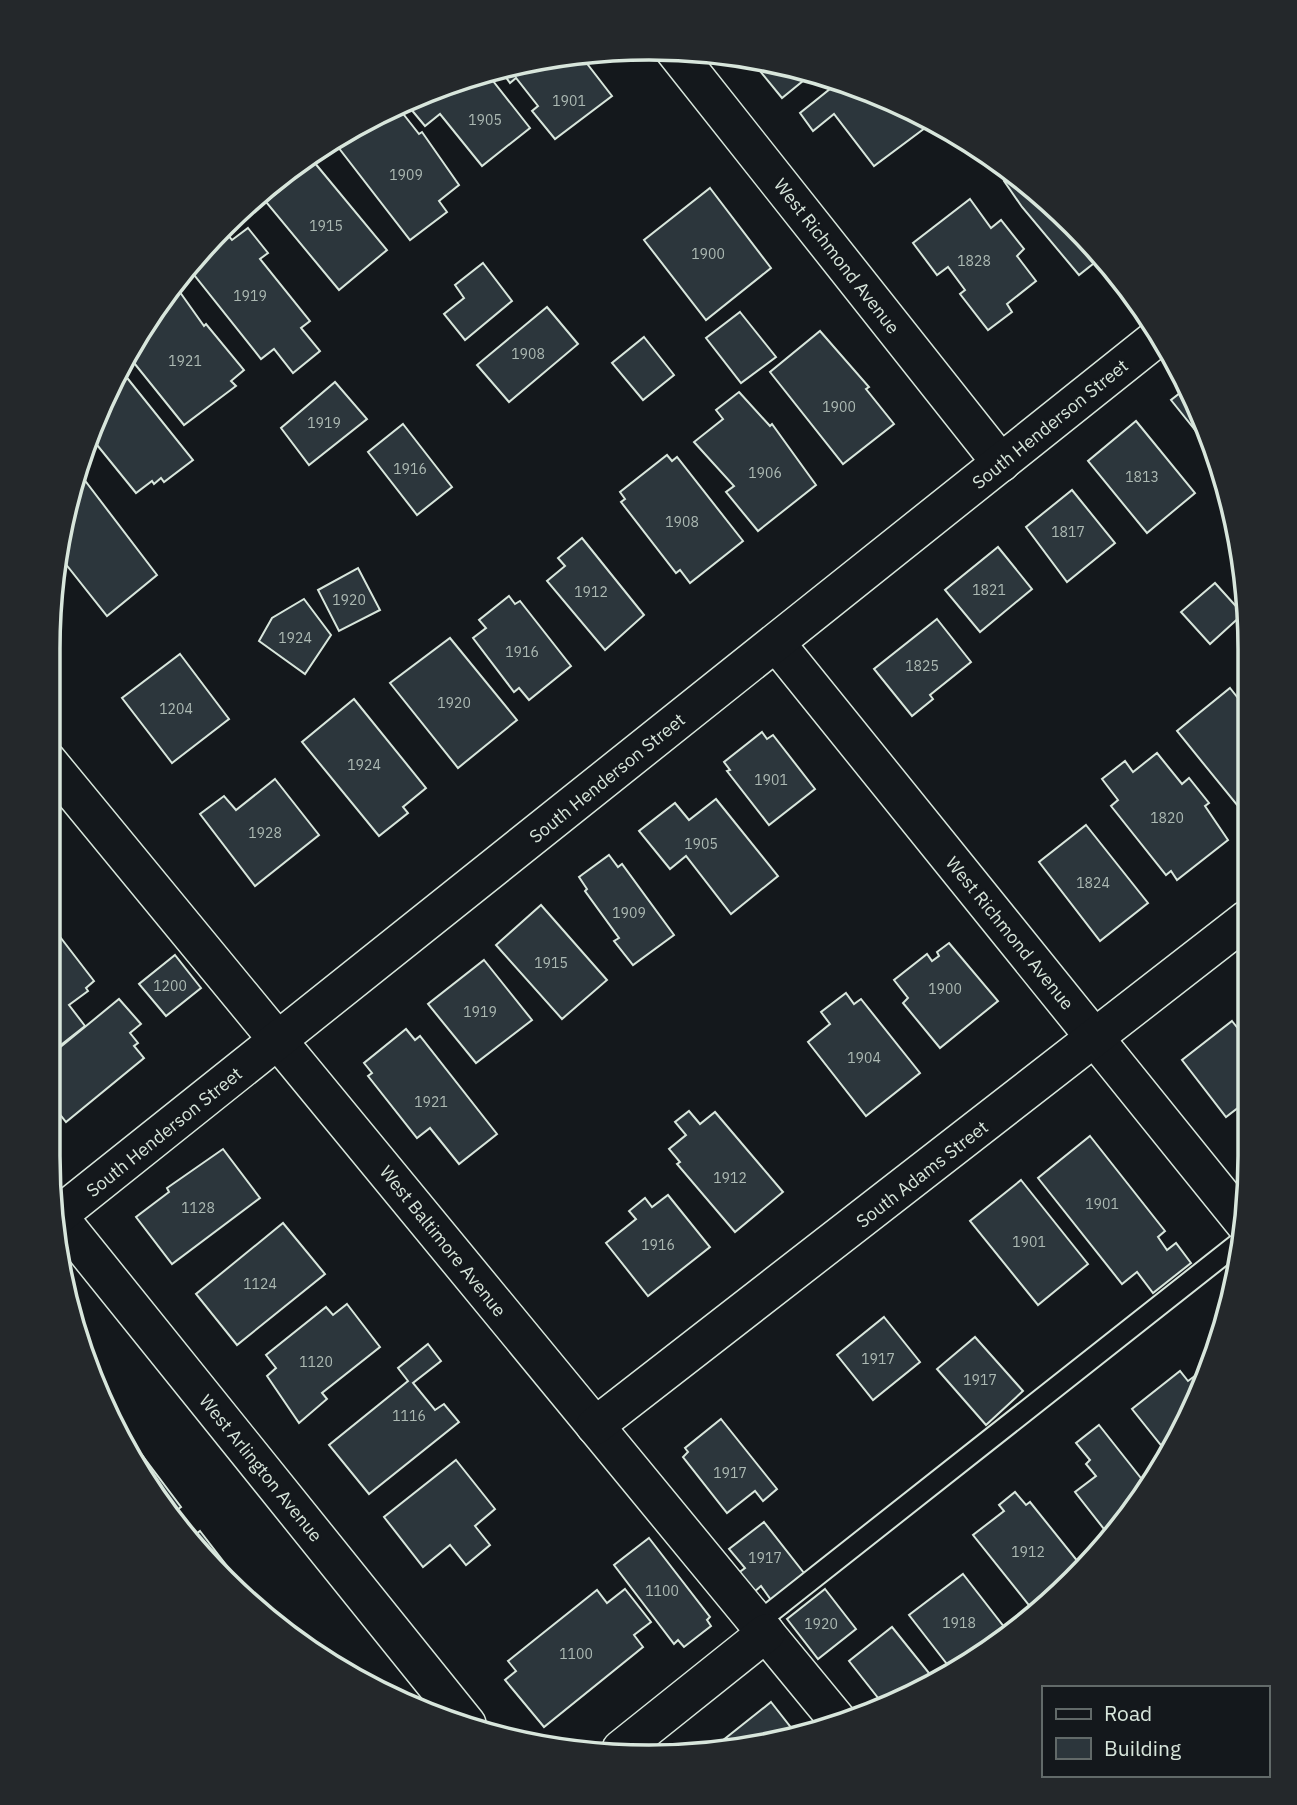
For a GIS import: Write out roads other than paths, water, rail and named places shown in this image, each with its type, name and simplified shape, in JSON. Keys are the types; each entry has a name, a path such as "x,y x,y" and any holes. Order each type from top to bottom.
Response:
{"street":[{"name":"West Richmond Avenue","path":"682,61 1001,463"},
{"name":"South Henderson Street","path":"63,1211 1152,342"},
{"name":"West Richmond Avenue","path":"776,643 1234,1211"},
{"name":"West Baltimore Avenue","path":"60,776 833,1716"},
{"name":"South Adams Street","path":"595,1426 1096,1040 1238,926"},
{"name":"West Arlington Avenue","path":"64,1226 459,1714"},
{"path":"626,1744 761,1628"}],"lane":[{"path":"761,1628 1229,1250"}]}
